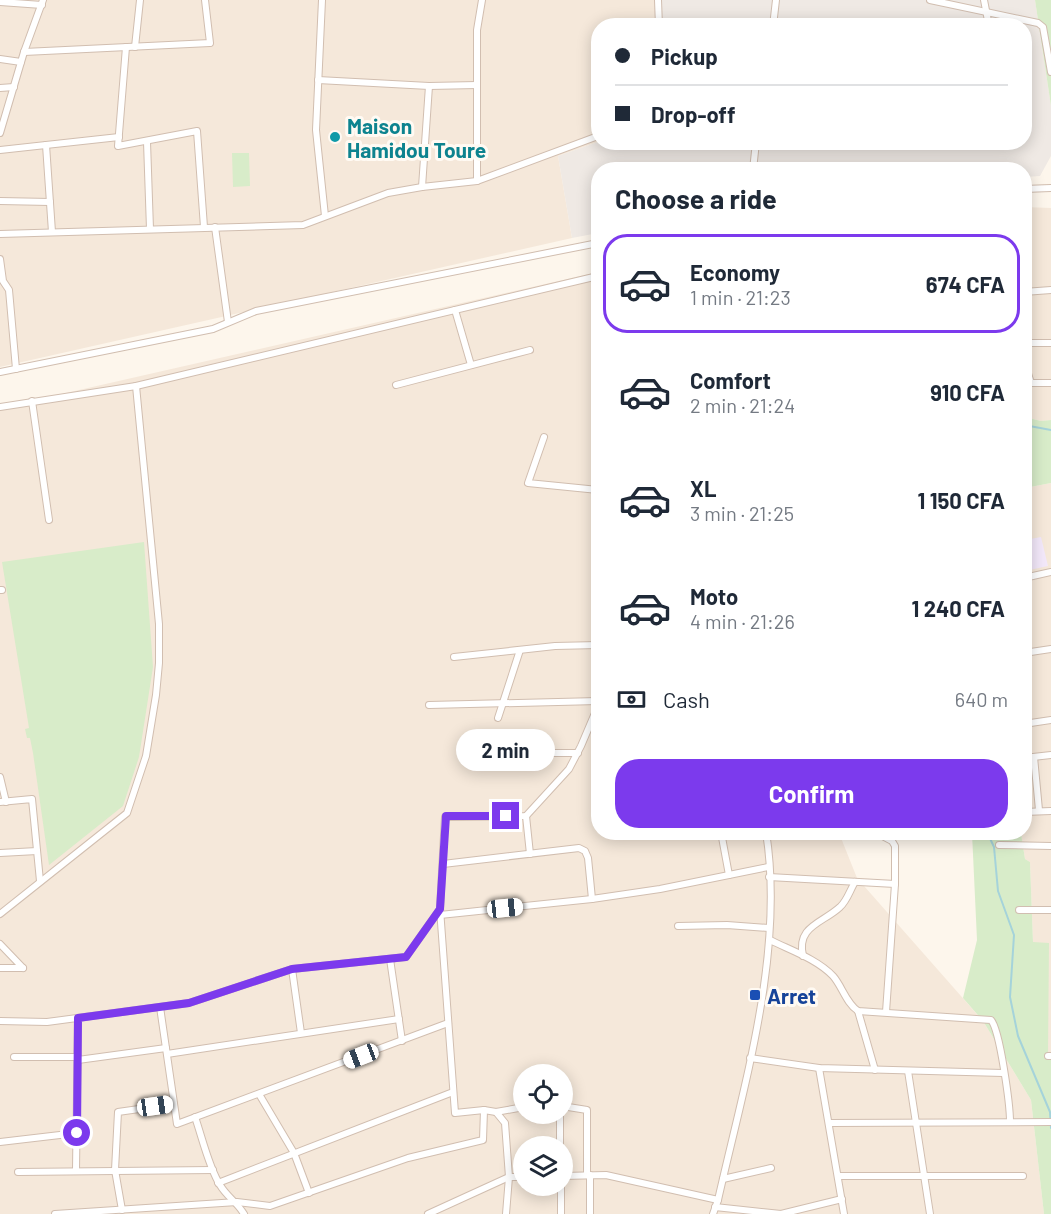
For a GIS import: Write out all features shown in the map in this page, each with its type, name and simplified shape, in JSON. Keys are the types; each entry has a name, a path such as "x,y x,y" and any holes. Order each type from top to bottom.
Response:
{"street":[{"path":"135,46 140,0"},
{"path":"24,52 210,43 205,0"},
{"path":"322,0 316,130 325,216"},
{"path":"477,181 477,30 482,0"},
{"path":"658,0 659,18"},
{"path":"774,18 776,0"},
{"path":"930,0 1021,18"},
{"path":"984,0 988,18"},
{"path":"0,2 42,2 24,52 0,133"},
{"path":"1032,21 1038,22 1043,27 1051,72"},
{"path":"126,47 118,146 197,131 204,227"},
{"path":"0,59 21,62"},
{"path":"318,80 429,86 477,85"},
{"path":"422,187 429,86"},
{"path":"0,88 14,87"},
{"path":"0,150 119,137"},
{"path":"0,234 303,225 387,193 477,181 591,139"},
{"path":"147,142 150,229"},
{"path":"46,145 52,232"},
{"path":"1032,189 1051,188"},
{"path":"0,201 50,202"},
{"path":"215,227 228,322"},
{"path":"0,372 213,329 256,311 591,244"},
{"path":"0,259 3,281 9,290 16,369"},
{"path":"0,407 136,386 591,278"},
{"path":"1032,291 1051,290"},
{"path":"455,310 471,365"},
{"path":"1032,343 1051,343"},
{"path":"396,385 530,350"},
{"path":"1032,383 1051,382"},
{"path":"0,914 127,813 146,756 156,695 159,624 136,386"},
{"path":"32,401 49,520"},
{"path":"544,436 528,483 591,489"},
{"path":"1032,576 1051,572"},
{"path":"454,657 591,645"},
{"path":"1032,652 1051,649"},
{"path":"498,718 520,650"},
{"path":"429,705 591,701"},
{"path":"1032,723 1051,720"},
{"path":"513,1109 496,1112 484,1110 455,1113 440,912 446,816 526,816 569,769 591,722"},
{"path":"495,753 578,753"},
{"path":"1039,810 1034,757 1051,755"},
{"path":"0,777 3,802 32,800 40,881"},
{"path":"1032,811 1051,811"},
{"path":"526,816 530,854"},
{"path":"722,840 729,875"},
{"path":"712,1214 717,1204 750,1058 768,961 770,928 766,840"},
{"path":"885,1012 895,884 895,846 890,840"},
{"path":"999,845 1051,846"},
{"path":"443,864 579,848 585,851 588,858 592,899"},
{"path":"0,853 37,851"},
{"path":"0,1021 47,1022 189,1003 292,969 406,957 440,912 592,899 768,867"},
{"path":"769,878 895,884"},
{"path":"803,956 801,946 807,930 843,905 855,882"},
{"path":"1019,910 1051,910"},
{"path":"678,926 727,925 770,928"},
{"path":"770,940 825,969 843,989 852,1007 858,1011 990,1020 997,1030 1010,1105 1010,1122"},
{"path":"0,944 23,968 0,968"},
{"path":"390,958 402,1041"},
{"path":"292,969 302,1033"},
{"path":"160,1007 177,1124 448,1023"},
{"path":"858,1011 874,1070"},
{"path":"76,1170 78,1018"},
{"path":"14,1057 78,1058 167,1051 399,1019"},
{"path":"750,1058 819,1068 1003,1073"},
{"path":"819,1068 844,1214"},
{"path":"908,1071 930,1214"},
{"path":"218,1183 453,1092"},
{"path":"259,1094 294,1154 309,1193"},
{"path":"122,1210 115,1170 118,1112 174,1104"},
{"path":"573,1108 587,1110 590,1214"},
{"path":"55,1214 237,1202 270,1206 408,1158 483,1140 484,1110"},
{"path":"496,1112 505,1124 509,1177 506,1214"},
{"path":"195,1117 218,1183 228,1197 237,1202 244,1214"},
{"path":"829,1123 1051,1122"},
{"path":"0,1142 77,1133"},
{"path":"723,1179 771,1168"},
{"path":"18,1172 213,1170"},
{"path":"573,1176 606,1175 717,1204 729,1211 772,1214 795,1212 842,1199"},
{"path":"838,1176 1023,1176"},
{"path":"428,1214 513,1177"},
{"path":"561,1196 561,1214"}],"shaded area":[{"path":"0,0 658,0 659,18 591,18 591,144 558,156 572,238 0,367"},
{"path":"658,0 1035,0 1051,106 1051,156 1040,176 1032,177 1032,162 591,162 591,234 572,238 558,156 591,144 591,150 1032,150 1032,18 659,18"},
{"path":"1032,207 1051,208 1051,420 1032,419"},
{"path":"591,274 591,840 842,840 857,878 983,1021 1031,1100 1044,1214 0,1214 0,408"},
{"path":"1051,483 1051,1057 1048,1056 1048,943 1033,943 1030,862 1025,859 1022,840 1032,840 1032,487"},
{"path":"1041,537 1048,566 1032,569 1032,539"}],"green space":[{"path":"1035,0 1051,0 1051,106"},
{"path":"232,153 249,153 250,186 233,187"},
{"path":"1032,419 1051,420 1051,483 1032,487"},
{"path":"144,542 153,667 139,757 123,806 49,865 33,753 30,738 27,738 25,729 29,728 2,562"},
{"path":"972,840 1022,840 1025,859 1030,862 1033,942 1049,943 1048,1056 1051,1057 1051,1214 1044,1214 1031,1100 983,1021 963,998 977,940"}],"waterway":[{"path":"1032,426 1051,430"},
{"path":"991,840 994,847 998,891 1014,935 1010,997 1018,1036 1050,1112 1051,1128"}],"place":[{"name":"Maison Hamidou Toure","path":"335,137"},
{"name":"Arret","path":"755,995"}],"route":[{"path":"77,1133 78,1018 189,1003 292,969 406,957 440,909 446,816 506,816"}]}
